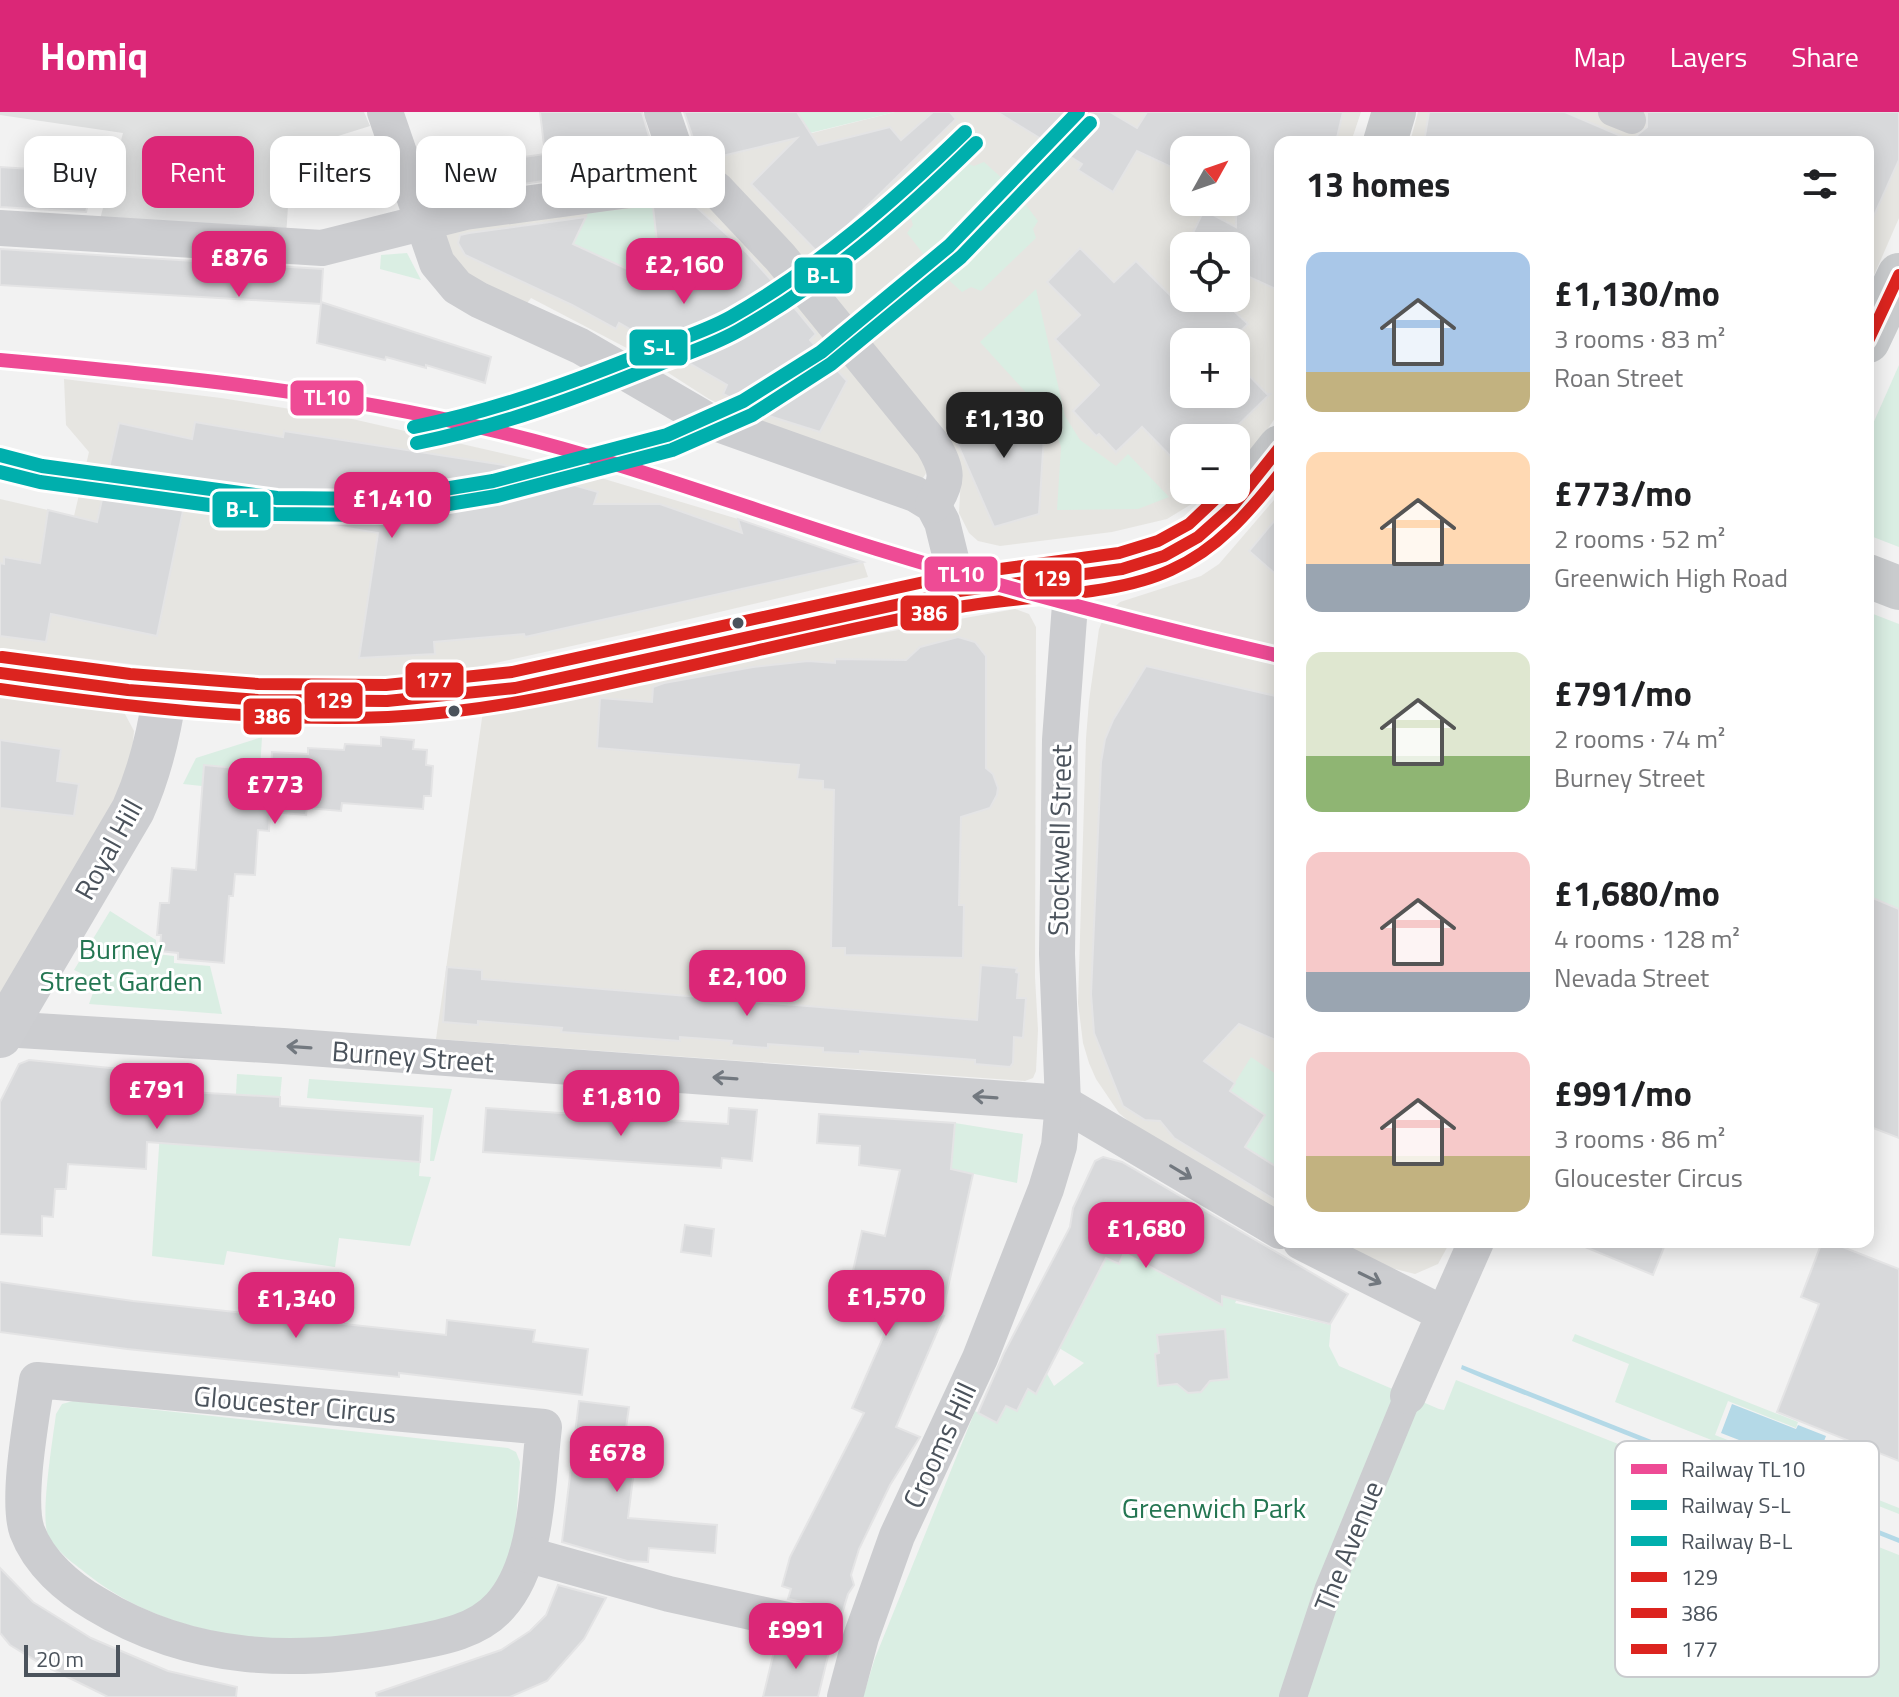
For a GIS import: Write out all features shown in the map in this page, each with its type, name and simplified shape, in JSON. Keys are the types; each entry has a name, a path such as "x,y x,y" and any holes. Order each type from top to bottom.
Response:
{"main road":[{"path":"1387,136 1394,112"},
{"path":"1874,328 1899,275"},
{"path":"0,673 241,700 395,700 477,694 959,591 1122,569 1164,556 1198,537 1233,506 1274,455"},
{"path":"1874,578 1899,588"},
{"name":"Royal Hill","path":"2,1033 133,810 147,778 165,693"}],"street":[{"path":"385,112 437,263 457,287 580,346 707,420 915,494 933,505 947,538 959,591"},
{"path":"662,112 670,136"},
{"path":"725,199 780,257 933,445 946,476 944,489 933,505"},
{"path":"0,228 322,248 465,212 542,202"},
{"name":"Stockwell Street","path":"1063,1103 1057,954 1058,840 1060,740 1072,577"},
{"name":"Burney Street","path":"2,1033 298,1047 1063,1103"},
{"path":"1063,1103 1274,1227"},
{"name":"Crooms Hill","path":"845,1697 865,1625 897,1536 980,1358 1046,1189 1059,1146 1063,1103"},
{"path":"1313,1248 1444,1314"},
{"path":"1408,1396 1473,1248"},
{"name":"Gloucester Circus","path":"37,1380 544,1427 529,1555 518,1584 498,1608 476,1625 453,1634 368,1652 316,1657 252,1656 188,1645 130,1625 82,1596 50,1569 11,1498 37,1380"},
{"name":"The Avenue","path":"1293,1697 1329,1588 1408,1396"},
{"path":"529,1555 669,1594 824,1628"}],"shaded area":[{"path":"0,112 364,112 370,126 338,136 270,136 270,208 288,208 286,236 99,223 103,208 126,208 126,136 122,136 123,133 0,115"},
{"path":"895,112 1361,112 1353,136 1274,136 1274,419 1250,450 1250,424 1170,424 1170,504 1192,504 1167,519 1112,532 1000,546 978,541 969,533 959,513 961,477 725,187 725,155"},
{"path":"1418,112 1899,112 1899,218 1874,275 1874,136 1412,136"},
{"path":"582,208 710,208 744,241 927,460 928,470 919,479 732,411 642,356 531,298 525,306 476,283 454,261 444,229"},
{"path":"64,379 221,398 348,418 571,469 738,519 863,562 868,577 419,680 243,678 0,648 0,499 74,516 89,452 66,425"},
{"path":"1274,500 1274,1214 1119,1113 1089,1063 1078,1003 1086,738 1099,629 1104,617 1120,602 1201,576 1219,564"},
{"path":"1015,609 1029,614 1036,627 1035,977 1038,1030 1033,1078 1025,1081 436,1039 483,711 682,669"},
{"path":"0,697 116,710 125,714 134,731 132,753 116,801 0,1006"},
{"path":"1338,1248 1447,1248 1438,1264 1415,1274 1379,1265"}],"green space":[{"path":"797,112 895,112 810,133"},
{"path":"984,162 1014,189 1038,221 1033,229 1036,238 981,291 971,287 962,292 932,265 907,233 913,225 910,215 966,163 974,166"},
{"path":"653,208 657,261 653,260 644,277 573,244 588,213"},
{"path":"407,253 421,280 380,269 381,255"},
{"path":"1036,289 1065,416 1080,440 1116,466 1128,454 1169,497 1138,509 1057,510 1061,447 1053,422 980,342"},
{"path":"1899,365 1899,547 1874,537 1874,421"},
{"path":"1874,614 1899,624 1899,909 1874,899"},
{"path":"262,737 260,770 204,765 202,786 183,784 196,758"},
{"name":"Burney Street Garden","path":"110,911 156,940 156,954 174,956 174,963 210,966 222,1014 89,1004 94,990 87,976 74,970"},
{"path":"1251,1057 1274,1073 1274,1165 1245,1147 1265,1115 1226,1097"},
{"path":"164,1069 174,1070 169,1136 183,1137 183,1145 420,1162 419,1176 431,1177 410,1246 339,1238 335,1267 227,1251 224,1265 152,1256"},
{"path":"237,1074 282,1077 280,1097 236,1094"},
{"path":"309,1079 452,1089 434,1161 430,1161 433,1108 307,1098"},
{"path":"955,1123 1023,1134 1017,1183 951,1169"},
{"name":"Greenwich Park","path":"1124,1253 1243,1288 1235,1303 1331,1325 1329,1346 1339,1366 1439,1409 1444,1410 1456,1380 1615,1443 1615,1677 1879,1677 1879,1547 1899,1555 1899,1697 863,1697 875,1658 975,1411 997,1423 1006,1406 1017,1411 1028,1389 1035,1393 1046,1372 1054,1386 1084,1363 1059,1348 1106,1258 1118,1264"},
{"path":"1575,1334 1798,1422 1796,1428 1728,1401 1715,1435 1730,1441 1714,1441 1615,1402 1629,1364 1572,1341"},
{"path":"73,1401 508,1448 516,1452 520,1462 515,1527 506,1570 488,1595 464,1613 370,1634 286,1639 245,1636 204,1629 164,1617 126,1600 91,1577 61,1553 48,1535 46,1495 56,1414 62,1404"},
{"path":"1879,1500 1899,1508 1899,1514 1879,1506"}],"water":[{"path":"1462,1365 1654,1441 1641,1441 1461,1369"},
{"path":"1732,1404 1796,1429 1798,1425 1826,1436 1824,1441 1741,1441 1721,1433"},
{"path":"1879,1530 1899,1538 1899,1543 1879,1535"}],"building":[{"path":"540,112 642,112 649,136 543,136"},
{"path":"684,112 797,112 818,145 890,127 901,140 933,112 950,112 956,119 847,226 857,237 829,264 751,184 797,138 725,155 725,136 692,136"},
{"path":"997,112 1110,112 1137,128 1147,112 1343,112 1337,136 1274,136 1274,288 1250,277 1250,232 1193,232 1201,216 1215,216 1236,227 1236,216 1250,216 1250,136 1170,136 1170,166 1137,151 1113,192 1078,170 1082,164"},
{"path":"1429,112 1565,112 1621,136 1425,136"},
{"path":"1647,112 1899,112 1899,160 1874,216 1874,136 1636,136 1647,127"},
{"path":"542,154 542,181 526,184 526,157"},
{"path":"0,167 24,169 24,208 87,208 86,212 0,207"},
{"path":"653,208 697,208 747,253 773,282 816,334 810,340 847,381 820,432 769,416 723,394 727,385 619,323 616,329 465,255 458,243 460,235 469,233 586,217 573,244 662,285"},
{"path":"1080,248 1114,282 1136,261 1170,295 1170,312 1235,312 1248,324 1244,328 1170,328 1170,408 1250,408 1250,376 1270,394 1239,424 1170,424 1170,456 1142,427 1116,452 1073,411 1099,385 1055,339 1080,315 1047,282"},
{"path":"0,249 323,269 321,302 491,357 485,383 426,365 426,368 386,357 385,360 317,343 321,304 0,285"},
{"path":"1023,395 1045,420 1039,514 994,527 948,422 970,405 990,428"},
{"path":"195,422 283,437 284,431 504,465 598,492 594,504 660,504 742,533 738,519 863,562 525,637 524,634 434,642 435,654 359,658 378,533 185,501 157,636 51,614 46,642 0,636 0,563 4,564 4,557 40,563 48,510 97,522 119,423 192,439"},
{"path":"1274,521 1274,573 1249,551"},
{"path":"958,637 975,642 986,656 986,768 993,774 998,788 990,808 961,817 959,905 964,905 963,958 845,955 845,948 831,948 834,790 823,789 823,781 797,779 799,765 597,748 600,698 652,702 653,687 664,683 753,667 808,661 835,663 835,659 906,660 920,647"},
{"path":"1146,666 1274,696 1274,1039 1239,1024 1204,1061 1235,1083 1230,1091 1265,1115 1245,1147 1274,1165 1274,1199 1174,1138 1160,1121 1145,1120 1123,1106 1094,1033 1091,994 1101,762 1105,739"},
{"path":"381,737 414,740 413,749 427,750 426,765 433,766 431,796 424,796 423,809 342,803 341,811 307,808 306,815 270,812 269,831 258,830 255,875 235,874 233,896 229,896 224,963 178,959 178,953 160,951 161,935 157,935 160,903 169,903 172,868 196,870 204,765 271,771 272,752 308,754 308,748 344,750 345,744 381,746"},
{"path":"0,740 61,749 57,781 79,784 74,816 0,808"},
{"path":"1874,899 1899,909 1899,1138 1874,1128"},
{"path":"981,965 1017,968 1016,972 1019,973 1017,998 1026,998 1023,1038 1014,1037 1013,1063 1010,1067 975,1064 975,1060 860,1051 860,1054 823,1052 823,1048 768,1044 768,1048 731,1045 732,1041 680,1037 680,1041 561,1032 562,1028 478,1021 478,1025 443,1022 447,967 482,970 482,979 977,1020"},
{"path":"29,1060 120,1069 118,1088 280,1097 280,1106 423,1116 420,1162 147,1142 146,1169 68,1164 66,1189 55,1189 53,1217 42,1216 42,1236 0,1234 0,1102 19,1064"},
{"path":"486,1108 728,1124 729,1108 757,1110 752,1161 722,1158 721,1168 483,1152"},
{"path":"819,1114 955,1123 951,1169 973,1174 944,1316 896,1427 920,1437 890,1485 859,1549 851,1575 854,1585 842,1614 828,1607 788,1599 791,1589 782,1586 790,1557 864,1413 852,1408 899,1301 891,1299 895,1280 853,1271 862,1231 885,1236 900,1170 859,1165 860,1146 817,1143"},
{"path":"1103,1157 1122,1162 1348,1294 1330,1324 1222,1296 1222,1305 1124,1253 1119,1264 1106,1258 1036,1394 1028,1389 1017,1411 1006,1406 997,1423 978,1413 1004,1353 1070,1227 1073,1208 1095,1161"},
{"path":"685,1225 714,1229 711,1256 681,1252"},
{"path":"1588,1248 1664,1248 1653,1275"},
{"path":"1820,1248 1845,1248 1899,1269 1899,1461 1879,1453 1879,1441 1849,1441 1777,1412 1819,1304 1801,1297"},
{"path":"0,1282 133,1301 446,1335 447,1320 535,1330 533,1342 588,1349 582,1395 399,1373 399,1377 127,1349 0,1332"},
{"path":"1225,1329 1229,1379 1210,1381 1201,1392 1188,1393 1177,1384 1158,1386 1157,1335"},
{"path":"579,1401 629,1407 626,1428 639,1430 628,1518 717,1525 715,1553 649,1548 648,1562 627,1561 562,1542"},
{"path":"0,1568 33,1602 91,1638 168,1671 237,1687 236,1697 108,1697 43,1665 10,1645 0,1633"},
{"path":"558,1585 606,1598 584,1639 547,1681 510,1697 377,1697 376,1693 501,1650 530,1631 546,1615"},
{"path":"777,1639 820,1649 830,1648 818,1697 763,1697"}],"rail line":[{"name":"S-L","path":"0,455 42,466 277,498 383,499 493,481 667,435 743,401 821,352 949,246 1078,112"},
{"name":"B-L","path":"0,472 40,482 275,514 383,515 497,496 672,450 752,415 831,364 961,257 1090,123"},
{"name":"S-L","path":"414,427 505,404 564,384 731,317 794,277 854,232 965,132"},
{"name":"B-L","path":"417,443 479,428 570,399 738,331 833,269 921,195 976,143"},
{"name":"TL10","path":"0,360 185,378 308,395 491,430 637,471 977,579 1274,655"}],"transit line":[{"name":"129","path":"1874,328 1899,275"},
{"name":"129","path":"0,673 128,690 258,700 387,701 515,688 959,591 1122,569 1164,556 1198,537 1233,506 1274,455"},
{"name":"386","path":"0,689 145,707 291,717 420,715 514,703 960,607 1096,590 1148,579 1204,551 1244,515 1274,480"},
{"name":"177","path":"2,657 130,674 258,684 386,685 512,672 956,575 1119,553 1158,541 1189,524 1210,504"}]}
